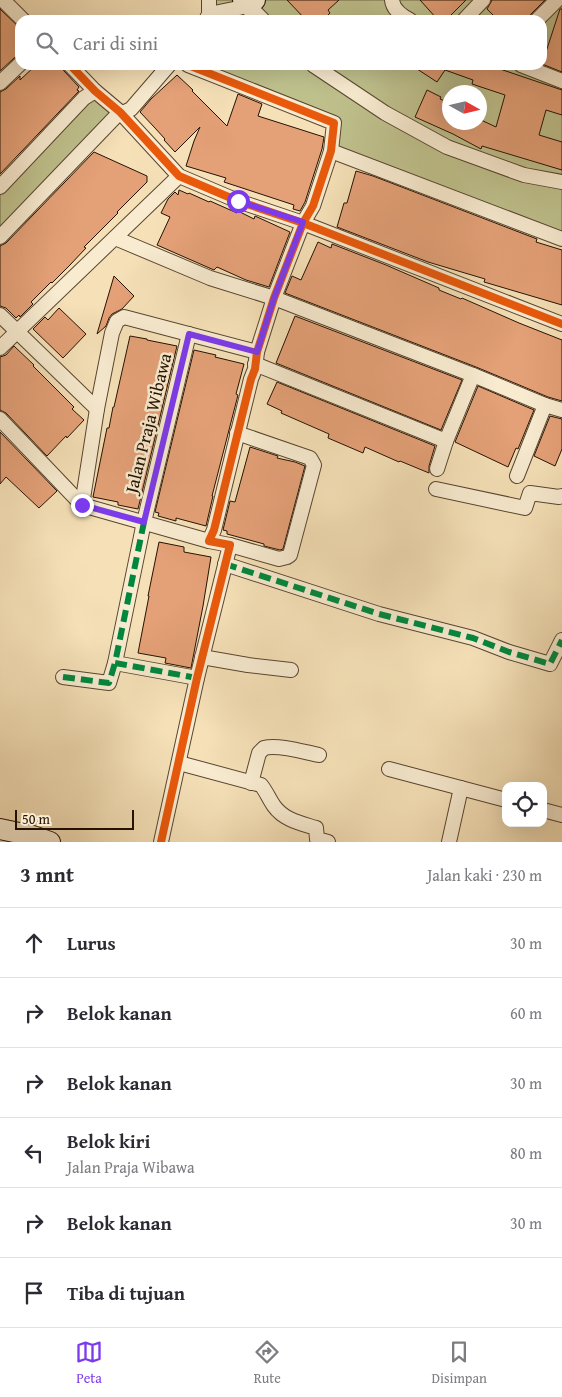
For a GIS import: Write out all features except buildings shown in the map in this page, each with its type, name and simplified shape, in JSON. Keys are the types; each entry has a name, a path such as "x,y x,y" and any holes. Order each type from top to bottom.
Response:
{"main road":[{"path":"0,829 50,842"}],"street":[{"path":"3,0 18,15"},
{"path":"208,15 209,0"},
{"path":"392,0 392,5 402,15"},
{"path":"469,15 483,0"},
{"path":"213,15 249,2 259,15"},
{"path":"542,15 552,5 562,14"},
{"path":"0,83 15,69"},
{"path":"75,70 95,91 120,112 179,176 238,201 303,222 562,324"},
{"path":"0,237 120,112 125,112 131,108 165,70"},
{"path":"201,70 334,123 331,151 313,206 303,222 274,298 256,358 255,369 237,433 214,530 209,541"},
{"path":"321,70 386,113 447,147 524,175 562,182"},
{"path":"534,70 562,81"},
{"path":"0,187 84,98 95,91"},
{"path":"331,151 562,239"},
{"path":"0,348 179,176"},
{"path":"115,238 210,278 274,298 545,405 562,410"},
{"path":"0,315 97,410"},
{"path":"82,505 97,410 112,333 117,321 124,317 189,334 256,358 446,440"},
{"name":"Jalan Praja Wibawa","path":"62,677 109,683 115,664 144,522 189,334"},
{"path":"437,469 446,440 473,375"},
{"path":"517,476 545,405"},
{"path":"0,419 82,505 209,541 230,544 279,559 287,557 290,555 314,465 312,459 237,433"},
{"path":"436,489 525,508 530,493 562,496"},
{"path":"162,842 197,678 230,544"},
{"path":"225,564 379,614 473,638 508,652 550,664 562,640"},
{"path":"202,657 291,670"},
{"path":"115,664 197,678"},
{"path":"251,783 259,753 264,748 283,748 319,755"},
{"path":"179,763 261,785 275,808 286,818 316,828 321,841"},
{"path":"389,769 502,799"},
{"path":"449,842 461,788"},
{"path":"547,811 562,815"}],"green space":[{"path":"209,0 562,0 562,239 331,151 334,123 201,70 547,70 547,15 207,15"},
{"path":"95,91 120,112 0,237 0,187"}],"marked path":[{"path":"144,522 115,663 197,678"},
{"path":"225,564 379,614 473,638 509,652 550,664 562,640"},
{"path":"63,677 109,683 115,663"}],"cycle path":[{"path":"75,70 95,91 120,112 179,176 238,201 303,223 562,324"},
{"path":"161,842 197,678 230,545 209,541 214,530 255,369 257,352 274,298 303,223 313,206 331,151 334,123 201,70"}],"route":[{"path":"82,505 144,522 189,334 257,352 274,298 303,222 238,201"}]}
